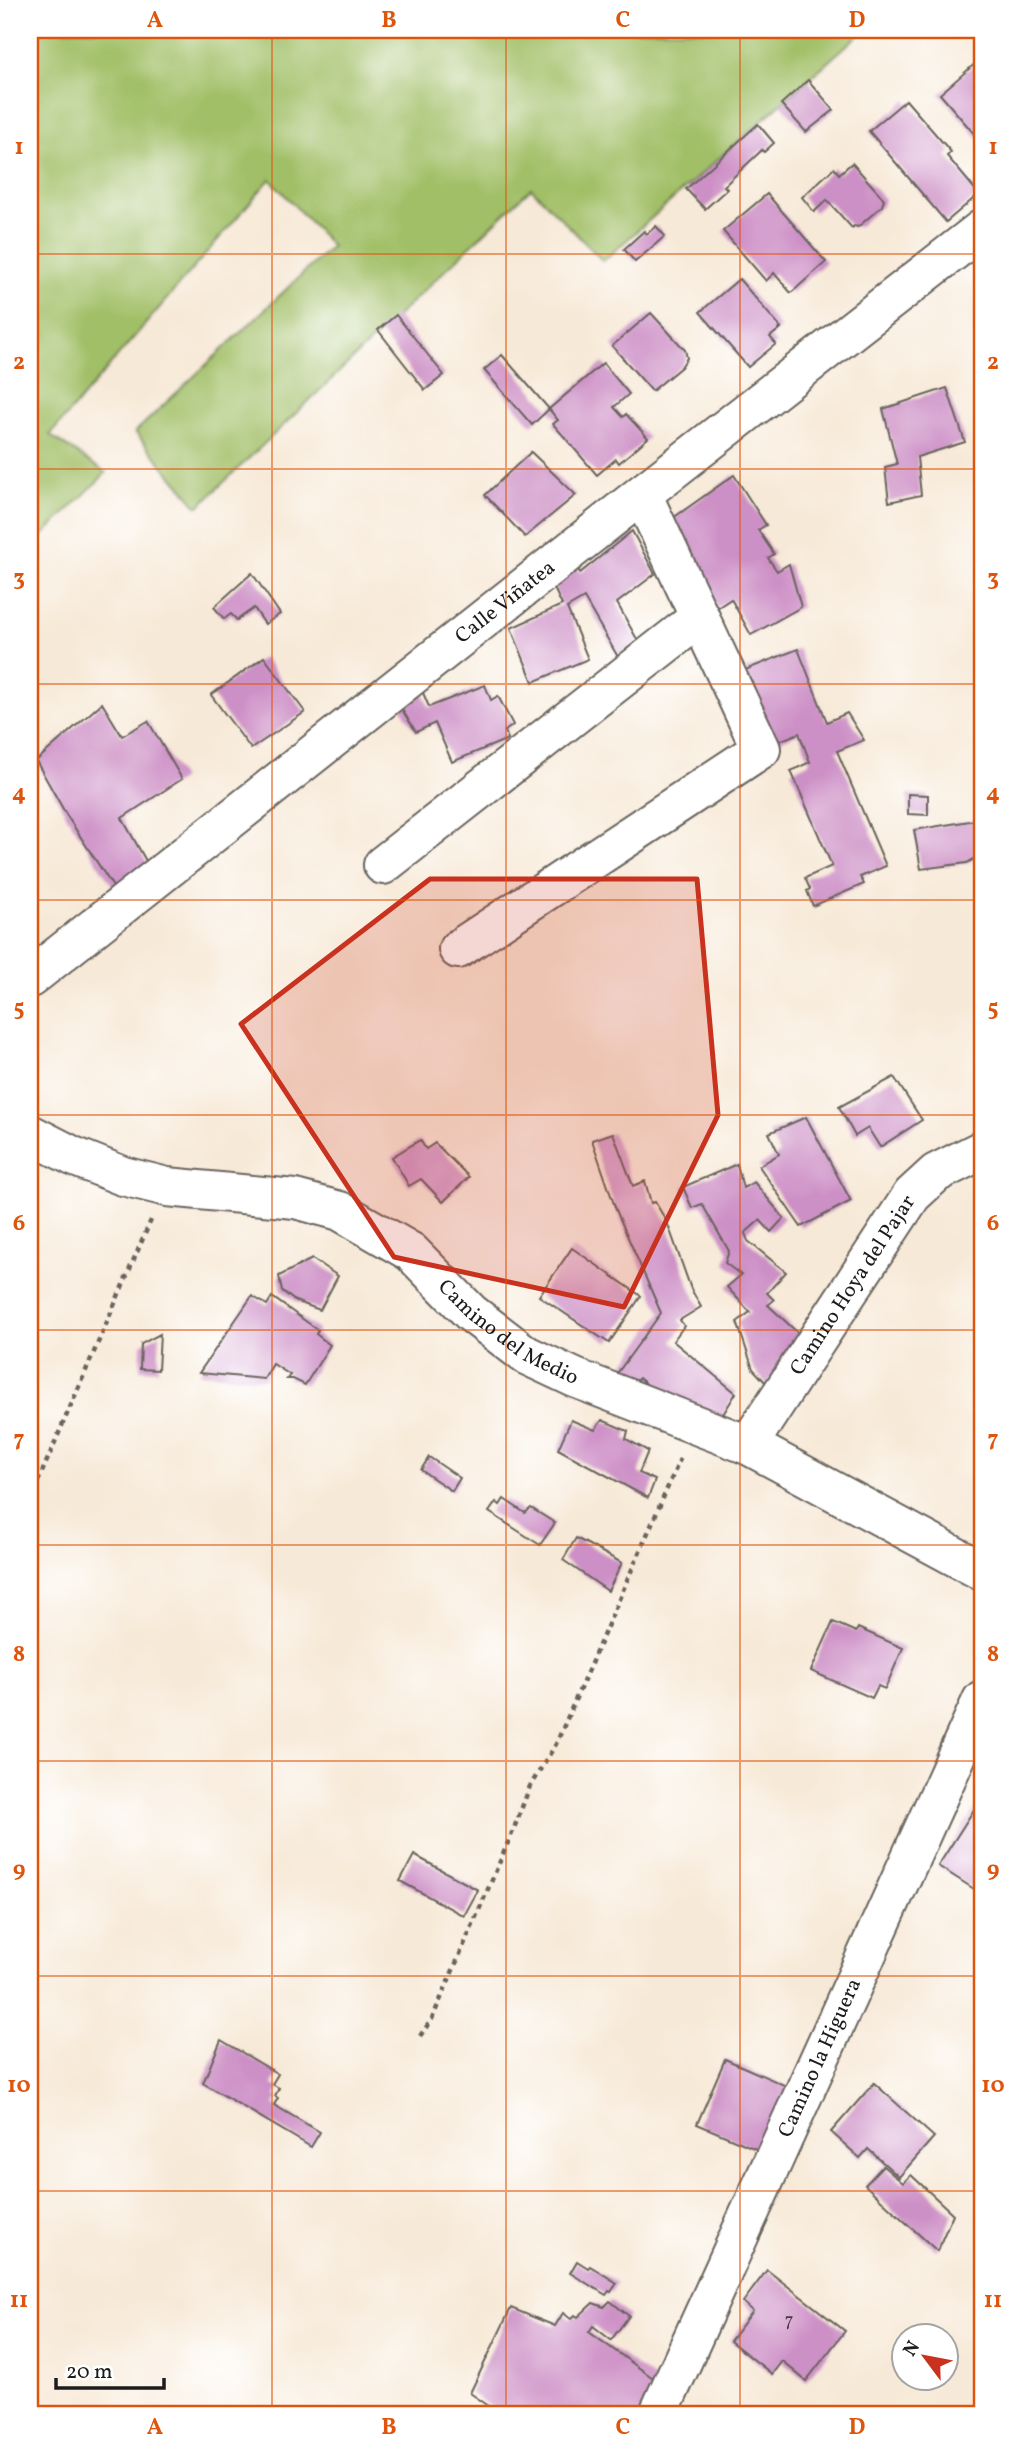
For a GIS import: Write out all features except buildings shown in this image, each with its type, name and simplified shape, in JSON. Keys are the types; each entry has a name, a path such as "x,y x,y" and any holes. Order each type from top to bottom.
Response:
{"street":[{"name":"Calle Viñatea","path":"30,978 982,229"},
{"path":"458,949 761,749 642,494"},
{"path":"383,865 700,617"},
{"name":"Camino del Medio","path":"30,1134 73,1156 123,1176 167,1187 295,1199 340,1211 411,1252 471,1313 526,1355 575,1378 748,1445 982,1571"},
{"name":"Camino Hoya del Pajar","path":"748,1445 912,1195 936,1173 982,1150"},
{"name":"Camino la Higuera","path":"659,2415 982,1700"}],"path":[{"path":"30,1500 167,1187"},
{"path":"420,2036 432,2019 530,1786 556,1744 624,1591 693,1425"}],"highlighted area":[{"path":"430,879 697,879 718,1115 624,1307 394,1257 241,1024"}],"green space":[{"path":"30,30 864,30 603,261 531,188 198,507 135,432 332,246 270,179 50,435 106,473 30,548"}]}
